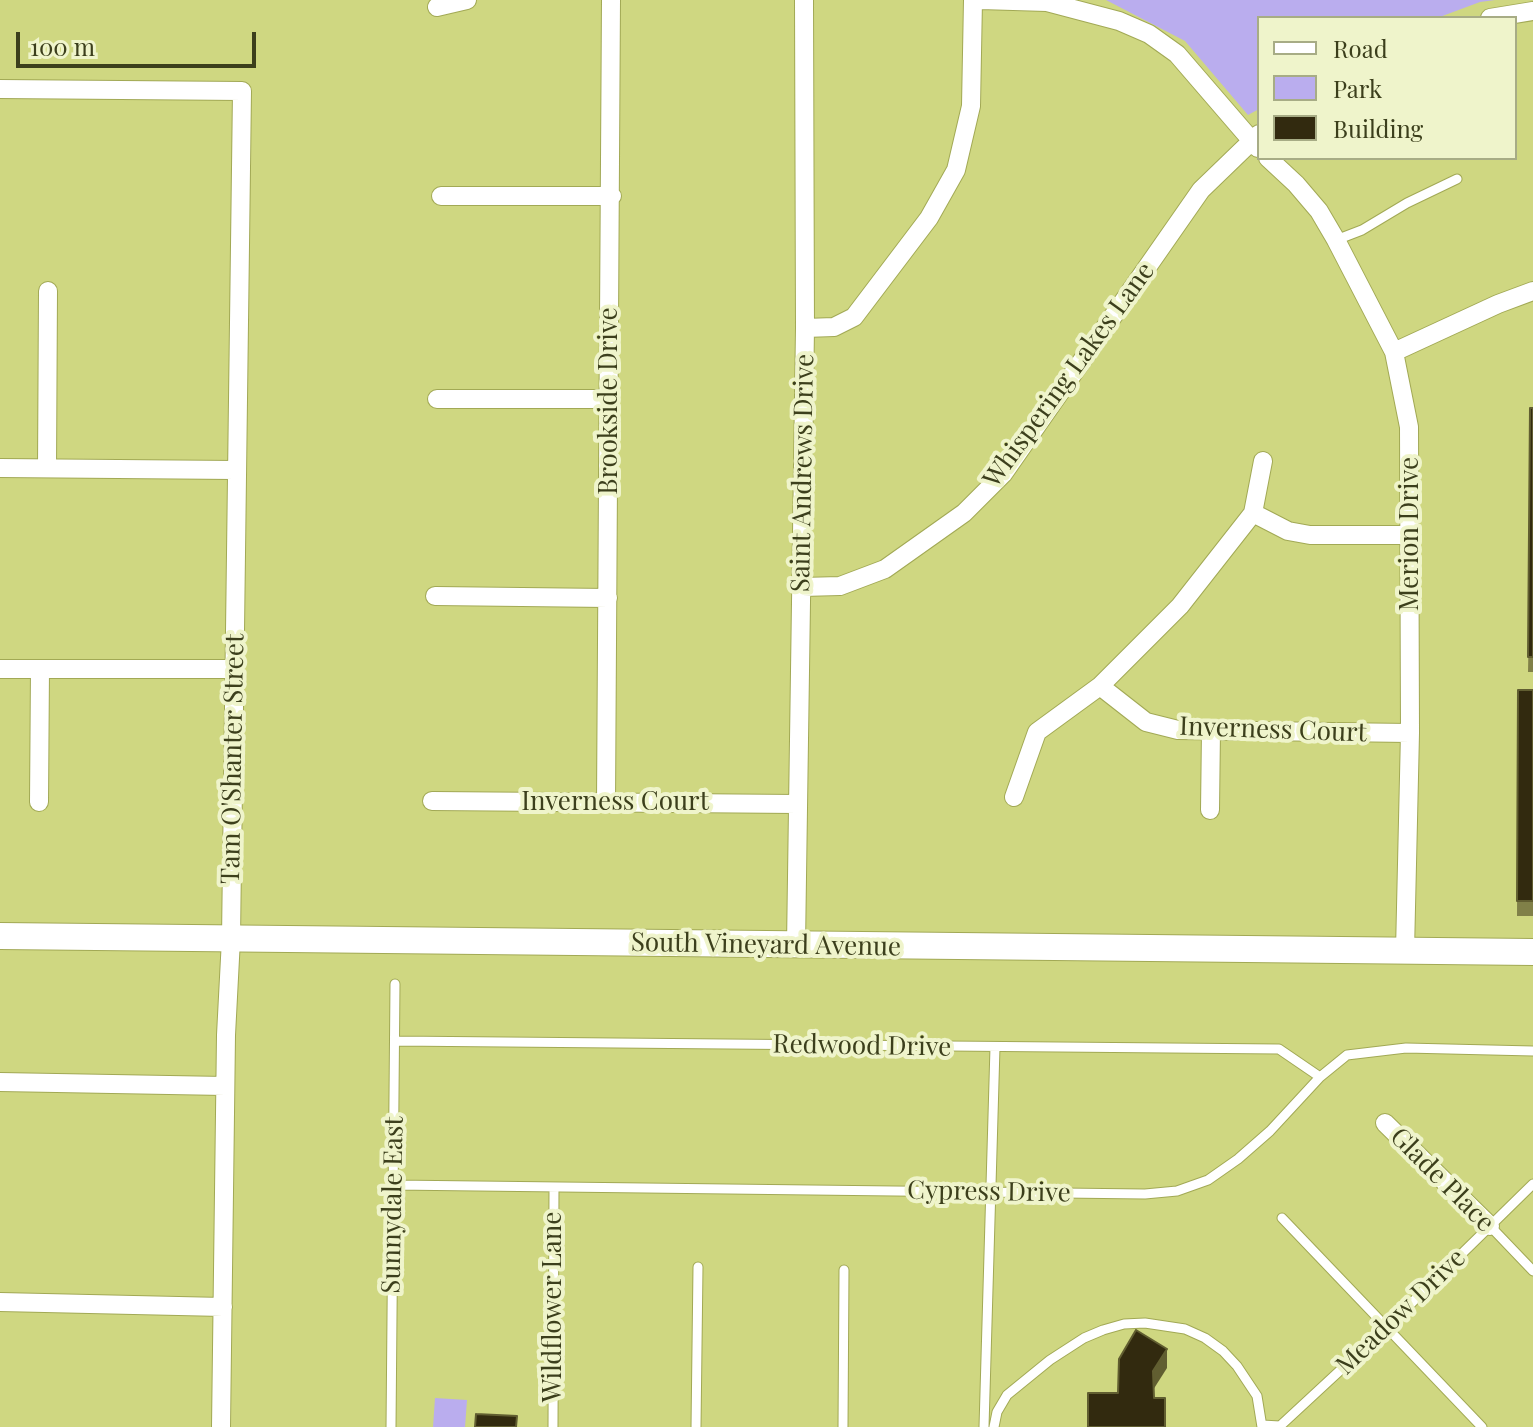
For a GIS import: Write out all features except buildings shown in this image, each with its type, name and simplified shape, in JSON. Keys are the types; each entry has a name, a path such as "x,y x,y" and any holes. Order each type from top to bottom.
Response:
{"main road":[{"name":"South Vineyard Avenue","path":"0,936 1533,952"}],"street":[{"path":"437,7 467,0"},
{"name":"Brookside Drive","path":"606,802 611,0"},
{"name":"Saint Andrews Drive","path":"796,945 805,328 804,0"},
{"path":"805,328 834,327 854,317 929,218 956,170 971,106 973,0"},
{"path":"980,0 1047,2 1119,21 1149,34 1177,54 1256,142"},
{"path":"1502,16 1533,11"},
{"name":"Tam O'Shanter Street","path":"0,89 242,91 221,1427"},
{"name":"Whispering Lakes Lane","path":"802,587 840,586 885,569 964,513 1003,474 1201,190 1256,142"},
{"name":"Merion Drive","path":"1270,160 1319,211 1336,240 1394,352 1409,427 1410,733 1405,951"},
{"path":"441,196 612,196"},
{"path":"47,468 48,291"},
{"path":"1394,352 1533,291"},
{"path":"437,399 607,399"},
{"path":"1014,797 1037,732 1100,686 1180,606 1253,513 1263,461"},
{"path":"0,468 235,470"},
{"path":"1253,513 1288,531 1310,535 1411,535"},
{"path":"435,596 608,598"},
{"path":"0,669 233,669"},
{"path":"39,802 40,669"},
{"name":"Inverness Court","path":"1100,686 1146,722 1178,730 1410,733"},
{"path":"1210,810 1211,731"},
{"name":"Inverness Court","path":"432,801 797,804"},
{"path":"0,1082 225,1086"},
{"name":"Glade Place","path":"1385,1123 1490,1226"},
{"path":"0,1302 223,1307"}],"lane":[{"path":"1336,240 1362,230 1407,203 1457,179"},
{"name":"Sunnydale East","path":"391,1427 395,984"},
{"name":"Redwood Drive","path":"395,1041 1279,1049 1320,1077"},
{"path":"984,1427 995,1047"},
{"name":"Cypress Drive","path":"394,1185 1145,1194 1187,1188 1208,1180 1270,1131 1320,1077 1347,1055 1380,1049 1533,1051"},
{"name":"Meadow Drive","path":"1262,1426 1281,1426 1533,1184"},
{"name":"Wildflower Lane","path":"553,1427 554,1188"},
{"path":"1282,1218 1482,1427"},
{"name":"Glade Place","path":"1490,1226 1533,1271"},
{"path":"696,1427 698,1267"},
{"path":"843,1427 844,1270"},
{"path":"994,1427 997,1412 1007,1395 1050,1360 1103,1330 1124,1324 1145,1323 1185,1329 1223,1351 1257,1396 1262,1426"}],"green space":[{"path":"1106,0 1495,0 1480,2 1442,16 1257,16 1257,110 1248,115 1185,41"},
{"path":"435,1398 467,1400 465,1427 433,1427"}]}
